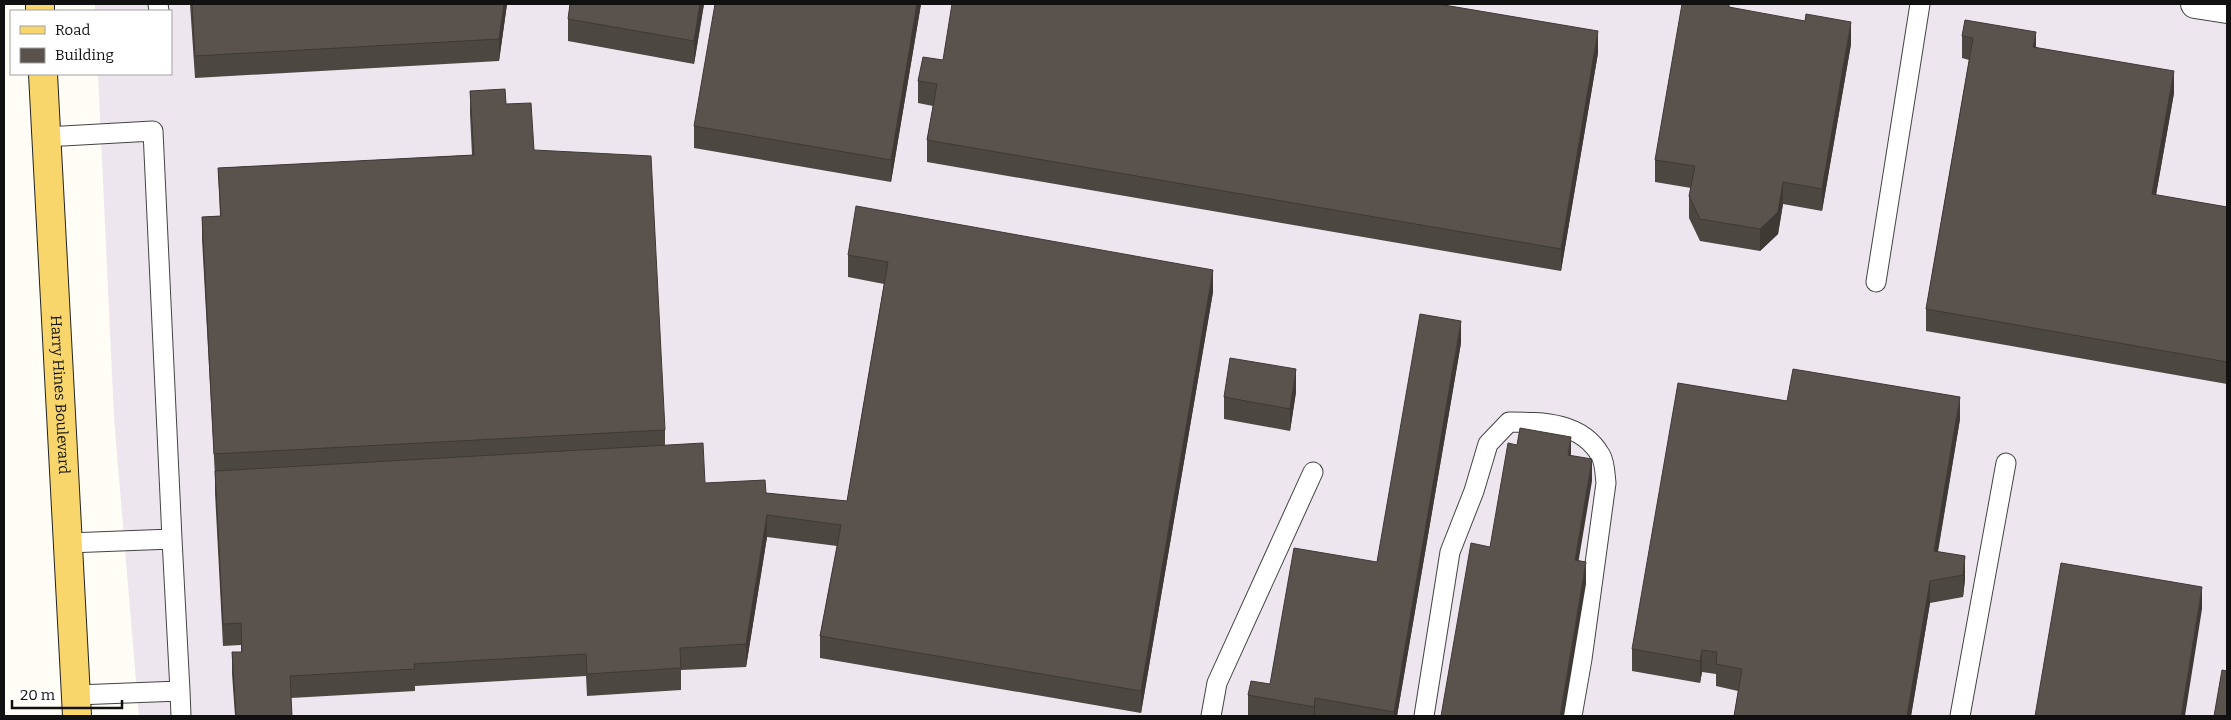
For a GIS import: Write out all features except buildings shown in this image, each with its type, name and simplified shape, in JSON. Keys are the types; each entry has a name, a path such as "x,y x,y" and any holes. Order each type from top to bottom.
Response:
{"main road":[{"name":"Harry Hines Boulevard","path":"42,75 77,706"}],"street":[{"path":"2195,4 2227,9"}],"lane":[{"path":"1876,282 1920,4"},
{"path":"45,136 153,131 181,716"},
{"path":"1424,716 1450,552 1474,491 1488,444 1509,422 1548,422 1585,436 1602,457 1606,483 1582,659 1572,716"},
{"path":"1960,716 2006,463"},
{"path":"1211,716 1217,683 1313,472"},
{"path":"68,543 172,539"},
{"path":"77,706 180,691"}],"shaded area":[{"path":"95,4 2227,4 2227,716 139,716 114,418 98,75 172,75 172,10 95,10"}]}
